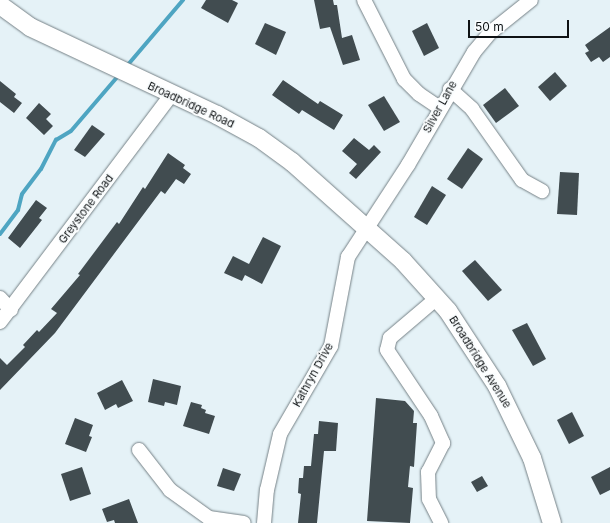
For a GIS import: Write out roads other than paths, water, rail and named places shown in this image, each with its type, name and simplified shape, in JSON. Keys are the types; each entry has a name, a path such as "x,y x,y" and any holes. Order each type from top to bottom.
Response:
{"main road":[{"name":"Broadbridge Road","path":"0,5 30,27 259,138 292,162 367,228"},
{"name":"Broadbridge Avenue","path":"367,228 436,298 466,336 517,422 539,477 552,523"}],"street":[{"path":"364,0 404,79 419,94 440,108"},
{"name":"Silver Lane","path":"367,228 408,165 450,90 474,52 491,32 531,0"},
{"path":"450,90 472,109 522,180 542,191"},
{"name":"Greystone Road","path":"0,322 11,310 171,95"},
{"name":"Kathryn Drive","path":"264,523 267,490 280,434 331,346 348,257 367,228"},
{"path":"0,298 11,310"},
{"path":"436,298 390,338 387,350 431,416 443,443 428,472 428,499 441,523"},
{"path":"139,450 170,490 209,518 244,523"}],"waterway":[{"path":"126,67 183,0"},
{"path":"0,234 18,210 22,194 41,169 56,140 71,131 119,75"}]}
